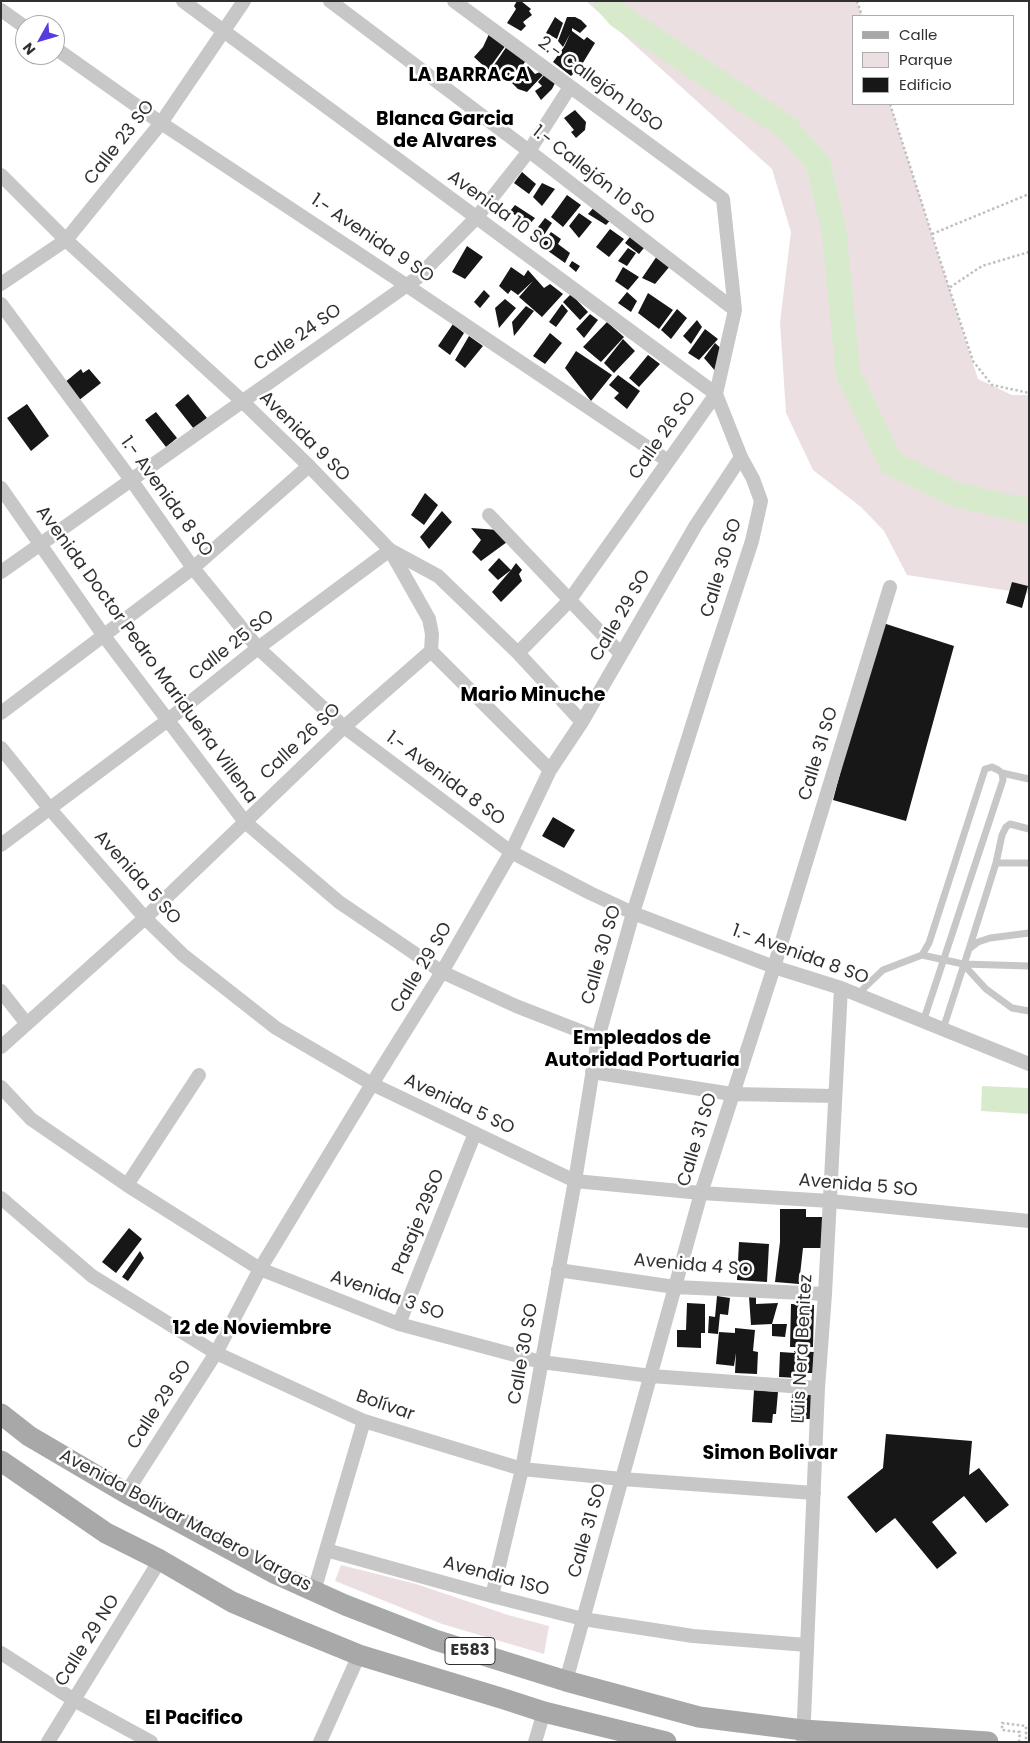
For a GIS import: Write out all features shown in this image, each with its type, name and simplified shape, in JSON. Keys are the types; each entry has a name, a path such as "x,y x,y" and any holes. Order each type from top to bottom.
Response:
{"main road":[{"name":"Avenida Bolívar Madero Vargas","path":"1,1414 29,1436 126,1493 276,1574 434,1640 566,1680 699,1717 803,1736 988,1742"},
{"name":"E583","path":"2,1464 106,1533 160,1560 232,1602 358,1655 544,1712 666,1742"}],"street":[{"name":"Avenida 10 SO","path":"183,1 716,394"},
{"name":"Calle 23 SO","path":"1,284 66,240 161,122 244,1"},
{"name":"1.- Callejón 10 SO","path":"330,1 735,310"},
{"name":"2.- Callejón 10SO","path":"454,1 724,199"},
{"path":"1,10 15,20"},
{"name":"1.- Avenida 9 SO","path":"65,55 161,122 406,284 668,461"},
{"name":"Calle 24 SO","path":"1,572 417,278 476,218 529,151 570,87"},
{"name":"Avenida 9 SO","path":"1,175 66,240 242,401 309,466 390,550 438,576 518,653 582,722"},
{"name":"Calle 26 SO","path":"518,653 569,601 716,394 735,310 724,199"},
{"name":"1.- Avenida 8 SO","path":"1,304 132,480 193,568 258,648 344,727 511,852 633,913 774,967 842,988 1029,1064"},
{"path":"716,394 741,457"},
{"name":"Calle 29 SO","path":"126,1493 216,1353 260,1269 442,972 511,852 550,770 582,722 696,525 741,457"},
{"name":"Calle 30 SO","path":"492,1596 522,1469 575,1181 598,1038 633,913 752,541 761,501 753,479 741,457"},
{"path":"1,713 193,568 309,466"},
{"name":"Avenida Doctor Pedro Maridueña Villena","path":"1,488 104,636 245,822 339,902 442,972 516,1006 598,1038"},
{"path":"489,515 621,654"},
{"path":"390,550 429,619 432,634 431,651 550,770"},
{"name":"Calle 25 SO","path":"1,845 168,720 258,648 390,550"},
{"name":"Calle 31 SO","path":"566,1680 701,1192 774,967 890,587"},
{"name":"Calle 26 SO","path":"1,1047 145,918 344,727 431,651"},
{"name":"Avenida 5 SO","path":"1,748 50,809 145,918 183,955 276,1028 372,1084 575,1181 830,1201 1029,1221"},
{"name":"Luis Nera Benitez","path":"803,1736 818,1388 842,988"},
{"path":"1,991 27,1024"},
{"path":"592,1072 732,1094 835,1096"},
{"path":"127,1186 199,1075"},
{"name":"Avenida 3 SO","path":"1,1087 31,1119 127,1186 260,1269 399,1324 542,1362 651,1376 818,1388"},
{"name":"Pasaje 29SO","path":"399,1324 475,1133"},
{"name":"Bolívar","path":"1,1198 92,1276 216,1353 364,1421 522,1469 622,1479 814,1493"},
{"name":"Avenida 4 SO","path":"558,1270 675,1287 825,1294"},
{"path":"314,1591 364,1421"},
{"name":"Avendia 1SO","path":"326,1550 582,1619 693,1636 807,1645"},
{"name":"Calle 29 NO","path":"48,1742 160,1560"},
{"path":"1,1653 74,1700 151,1742"},
{"path":"320,1742 358,1655"},
{"path":"535,1742 544,1712"}],"lane":[{"path":"922,955 928,943 985,769 992,767 1002,773 1029,779"},
{"path":"924,1022 1003,780 1002,773"},
{"path":"943,1030 996,863 1002,835 1010,824 1029,829"},
{"path":"996,863 1029,863"},
{"path":"969,949 978,942 990,938 1029,933"},
{"path":"860,995 864,988 883,970 922,955 963,964 1029,966"},
{"path":"963,964 992,994 1012,1008 1029,1011"}],"path":[{"path":"857,1 862,15"},
{"path":"890,105 973,361 992,385 1029,393"},
{"path":"932,234 1029,194"},
{"path":"949,288 982,266 1029,252"},
{"path":"1019,1742 1020,1732 1002,1730 1002,1723 1026,1726 1026,1742"}],"green space":[{"path":"586,1 857,1 862,15 852,15 852,105 890,105 978,379 1012,395 1029,395 1029,594 907,575 884,531 861,507 813,470 786,413 780,322 791,232 772,169"},
{"path":"341,1565 416,1584 508,1615 549,1626 544,1654 442,1624 335,1581"}],"shaded area":[{"path":"982,1086 1029,1088 1029,1114 981,1111"}],"building":[{"path":"517,1 521,1 531,9 529,11 532,15 523,22 526,26 521,31 507,23 516,9 514,6"},
{"path":"555,17 563,23 557,39 546,33"},
{"path":"567,17 575,17 581,20 587,26 580,33 572,28 572,31 584,40 587,37 595,43 581,66 571,76 553,62 564,47 570,34 563,47 558,41"},
{"path":"489,34 506,45 488,70 474,57 483,47"},
{"path":"507,46 527,59 512,81 500,73 496,80 488,74"},
{"path":"528,66 535,74 540,72 543,75 527,92 518,89 512,83 522,76 521,74"},
{"path":"544,75 555,83 541,100 535,91 542,86 538,82"},
{"path":"575,110 586,122 585,130 576,138 571,132 574,130 564,118"},
{"path":"522,172 536,184 529,194 514,183"},
{"path":"542,183 555,189 542,206 533,197"},
{"path":"567,195 581,205 563,227 551,217"},
{"path":"515,205 535,218 528,226 510,211"},
{"path":"596,205 614,216 606,225 588,214"},
{"path":"579,213 592,222 579,238 569,226"},
{"path":"545,218 552,223 540,241 532,235"},
{"path":"610,229 624,239 609,257 596,247"},
{"path":"551,232 561,239 558,244 570,253 565,263 541,246"},
{"path":"634,232 648,243 639,254 625,243"},
{"path":"467,246 483,257 465,279 452,272"},
{"path":"628,248 636,253 627,266 618,261"},
{"path":"657,256 670,266 655,284 642,278"},
{"path":"572,261 580,266 576,272 569,266"},
{"path":"511,267 524,276 528,270 544,288 550,284 563,294 542,317 519,297 533,281 518,295 511,290 508,294 499,286"},
{"path":"623,267 639,277 628,290 615,281"},
{"path":"484,290 490,296 480,308 474,302"},
{"path":"627,292 637,301 631,312 618,303"},
{"path":"648,293 673,310 659,329 638,313"},
{"path":"571,294 588,312 580,320 563,302"},
{"path":"505,299 516,308 499,328 495,308"},
{"path":"562,304 568,311 556,327 549,322"},
{"path":"526,306 534,311 514,336 512,322"},
{"path":"677,309 687,318 671,339 661,330"},
{"path":"590,314 598,320 584,338 576,329"},
{"path":"697,320 702,327 691,344 683,336"},
{"path":"607,322 624,337 601,362 583,347"},
{"path":"453,324 464,333 450,355 438,346"},
{"path":"705,329 718,339 699,360 688,353"},
{"path":"550,333 562,343 545,364 533,356"},
{"path":"469,336 483,346 465,368 455,360"},
{"path":"623,339 635,351 614,373 604,363"},
{"path":"715,343 725,352 717,373 704,358"},
{"path":"576,351 612,375 591,401 565,368"},
{"path":"648,355 660,364 639,387 629,378"},
{"path":"81,369 83,373 89,369 101,383 78,401 64,383"},
{"path":"618,375 640,391 627,409 614,398 619,393 609,385"},
{"path":"188,394 207,418 194,429 175,405"},
{"path":"27,404 49,436 31,451 7,418"},
{"path":"156,412 177,438 166,447 145,420"},
{"path":"425,493 438,505 424,525 411,515"},
{"path":"442,511 452,522 429,549 420,537"},
{"path":"471,528 498,530 507,542 481,561 472,552 481,540"},
{"path":"499,558 511,570 498,580 488,570"},
{"path":"516,563 522,570 519,574 522,581 501,602 492,592"},
{"path":"1012,582 1028,586 1022,608 1006,603"},
{"path":"880,622 954,646 906,821 833,800"},
{"path":"553,817 575,830 564,848 542,836"},
{"path":"780,1209 806,1209 806,1217 822,1217 822,1248 803,1248 799,1284 775,1282 780,1242"},
{"path":"129,1228 142,1239 116,1273 102,1262"},
{"path":"739,1242 769,1244 767,1282 737,1280"},
{"path":"140,1251 144,1258 128,1281 122,1277"},
{"path":"717,1296 730,1298 728,1315 720,1314 718,1334 708,1333 709,1316 715,1317"},
{"path":"756,1296 756,1304 778,1303 772,1324 751,1325 749,1297"},
{"path":"687,1303 705,1304 705,1333 701,1333 701,1348 677,1347 677,1330 686,1330"},
{"path":"791,1304 814,1305 813,1347 790,1347"},
{"path":"772,1324 787,1324 785,1337 772,1336"},
{"path":"735,1328 755,1330 753,1351 758,1352 757,1374 735,1373 736,1353 734,1366 716,1364 719,1332 735,1333"},
{"path":"794,1351 814,1352 813,1373 798,1373 798,1378 779,1377 780,1352 795,1353"},
{"path":"754,1390 778,1392 776,1414 773,1414 772,1423 752,1422"},
{"path":"792,1394 813,1395 812,1419 791,1419"},
{"path":"886,1434 972,1441 969,1475 979,1468 1009,1505 986,1523 964,1496 932,1522 957,1553 937,1569 895,1518 876,1533 847,1497 883,1468"}],"waterway":[{"path":"606,1 619,16 786,127 818,163 834,231 848,373 891,463 956,495 1029,511"}],"district":[{"name":"LA BARRACA","path":"469,76"},
{"name":"Blanca Garcia de Alvares","path":"445,131"},
{"name":"Mario Minuche","path":"533,696"},
{"name":"Empleados de Autoridad Portuaria","path":"642,1050"},
{"name":"12 de Noviembre","path":"252,1329"},
{"name":"Simon Bolivar","path":"770,1454"},
{"name":"El Pacifico","path":"194,1719"}]}
